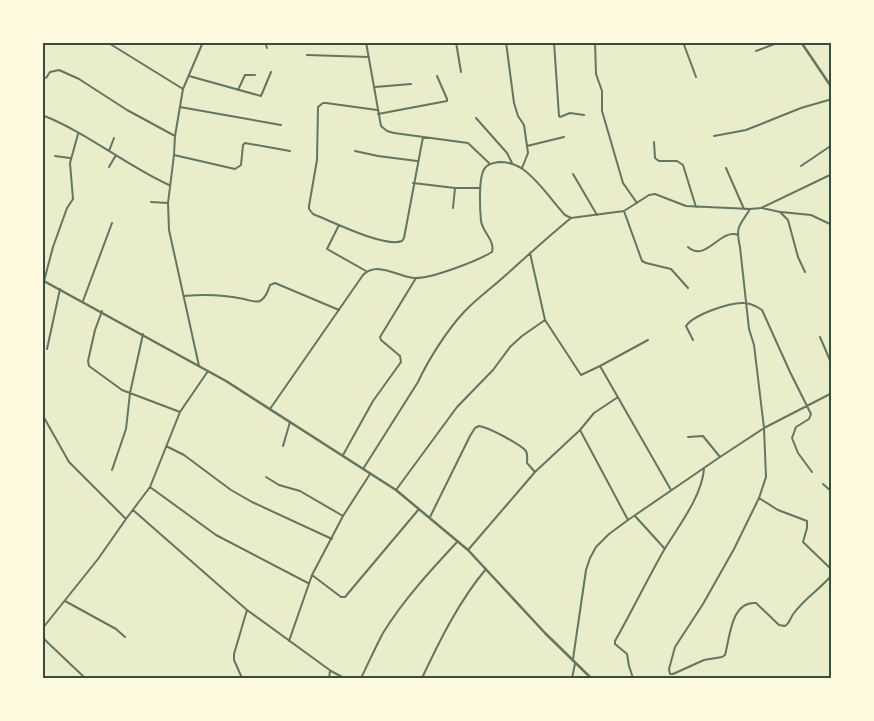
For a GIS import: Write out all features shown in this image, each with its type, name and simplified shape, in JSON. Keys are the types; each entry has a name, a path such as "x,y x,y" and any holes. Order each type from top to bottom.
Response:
{"street":[{"path":"107,42 183,89"},
{"path":"265,42 267,48"},
{"path":"366,42 375,87 377,110 381,126 387,132 471,144 490,164"},
{"path":"456,42 462,72"},
{"path":"506,42 514,103 518,116 524,125 527,146 528,157 522,168"},
{"path":"554,42 559,116 570,113 584,115"},
{"path":"595,42 596,74 602,90 602,111 623,183 637,203"},
{"path":"684,42 696,77"},
{"path":"756,51 780,42"},
{"path":"801,42 832,88"},
{"path":"199,366 169,230 168,203 174,155 174,136 183,89 202,43"},
{"path":"307,55 369,57"},
{"path":"46,78 50,72 59,70 174,136"},
{"path":"189,76 261,96 271,72"},
{"path":"238,90 245,75 256,75"},
{"path":"378,114 446,102 447,99 436,76"},
{"path":"375,87 411,84"},
{"path":"714,136 746,130 832,98"},
{"path":"377,110 326,102 318,107 317,160 309,210 313,214 391,243 402,241 423,136"},
{"path":"180,107 281,125"},
{"path":"42,116 109,151 145,174 170,185"},
{"path":"476,118 507,153 512,163"},
{"path":"78,134 70,158 73,199 67,208 53,246 44,280 208,371 396,490 468,550 591,678"},
{"path":"527,146 564,137"},
{"path":"109,151 114,138"},
{"path":"654,142 655,158 659,161 677,161 683,164 696,207"},
{"path":"174,155 235,169 241,165 243,145 245,143 290,151"},
{"path":"801,166 832,145"},
{"path":"355,150 378,156 417,161"},
{"path":"55,156 70,158"},
{"path":"109,167 116,156"},
{"path":"270,410 366,271 370,268 416,278 437,274 492,252 491,241 481,220 480,188 481,175 484,168 490,164 512,163 522,168 565,216 571,218 624,210 649,195 655,194 686,206 761,208 780,212 811,214 832,225"},
{"path":"726,168 744,209"},
{"path":"574,174 597,215"},
{"path":"761,208 832,174"},
{"path":"413,183 455,188 480,188"},
{"path":"453,208 455,188"},
{"path":"151,202 168,203"},
{"path":"670,674 669,669 675,647 703,604 734,549 759,498 766,477 764,428 754,345 749,329 738,235 739,226 750,209"},
{"path":"624,210 642,260 646,263 670,269 688,288"},
{"path":"780,212 788,220 798,257 805,272"},
{"path":"363,469 454,323 478,299 571,218"},
{"path":"828,223 832,219"},
{"path":"84,301 112,223"},
{"path":"339,224 327,249 366,271"},
{"path":"688,247 692,250 702,251 730,234 738,235"},
{"path":"530,253 545,320 578,373 581,375 585,374 648,340"},
{"path":"342,455 373,401 400,362 400,356 380,337 416,278"},
{"path":"184,296 240,298 256,302 266,296 270,285 274,283 339,310"},
{"path":"47,349 60,289"},
{"path":"693,340 686,326 690,321 719,308 746,303 755,305 762,310 807,405 810,417 796,427 792,438 798,453 812,472"},
{"path":"102,311 95,330 88,363 109,381 130,393 180,412"},
{"path":"396,490 457,407 493,370 510,347 545,320"},
{"path":"112,470 126,428 130,393 143,334"},
{"path":"820,337 832,365"},
{"path":"600,366 671,490"},
{"path":"42,629 98,559 150,487 180,412 208,371"},
{"path":"572,678 584,580 590,558 596,547 609,534 628,520 764,428 832,393"},
{"path":"468,550 535,472 580,430 594,413 618,397"},
{"path":"42,414 69,462 126,519"},
{"path":"283,446 290,422"},
{"path":"430,517 470,436 475,428 479,426 510,440 525,450 527,463 535,472"},
{"path":"580,430 628,520"},
{"path":"688,437 703,436 720,457"},
{"path":"166,446 252,502 332,539"},
{"path":"633,678 628,666 628,654 618,648 615,641 665,549 687,514 699,489 704,468"},
{"path":"289,641 312,575 343,516 370,474"},
{"path":"266,477 279,485 300,491 343,516"},
{"path":"823,484 832,492"},
{"path":"150,487 216,535 309,583"},
{"path":"759,498 778,510 808,522 803,542 832,570"},
{"path":"312,575 341,597 345,597 419,509"},
{"path":"133,510 247,610 331,671 344,678"},
{"path":"635,516 665,549"},
{"path":"361,678 391,621 425,578 458,541"},
{"path":"422,678 466,595 486,569"},
{"path":"667,678 670,674 704,660 722,657 725,654 733,623 739,609 744,605 756,604 780,625 785,626 789,624 793,614 806,599 832,575"},
{"path":"65,601 116,629 125,637"},
{"path":"242,678 234,660 234,654 247,610"},
{"path":"42,634 44,640 85,678"},
{"path":"329,678 331,671"}]}
